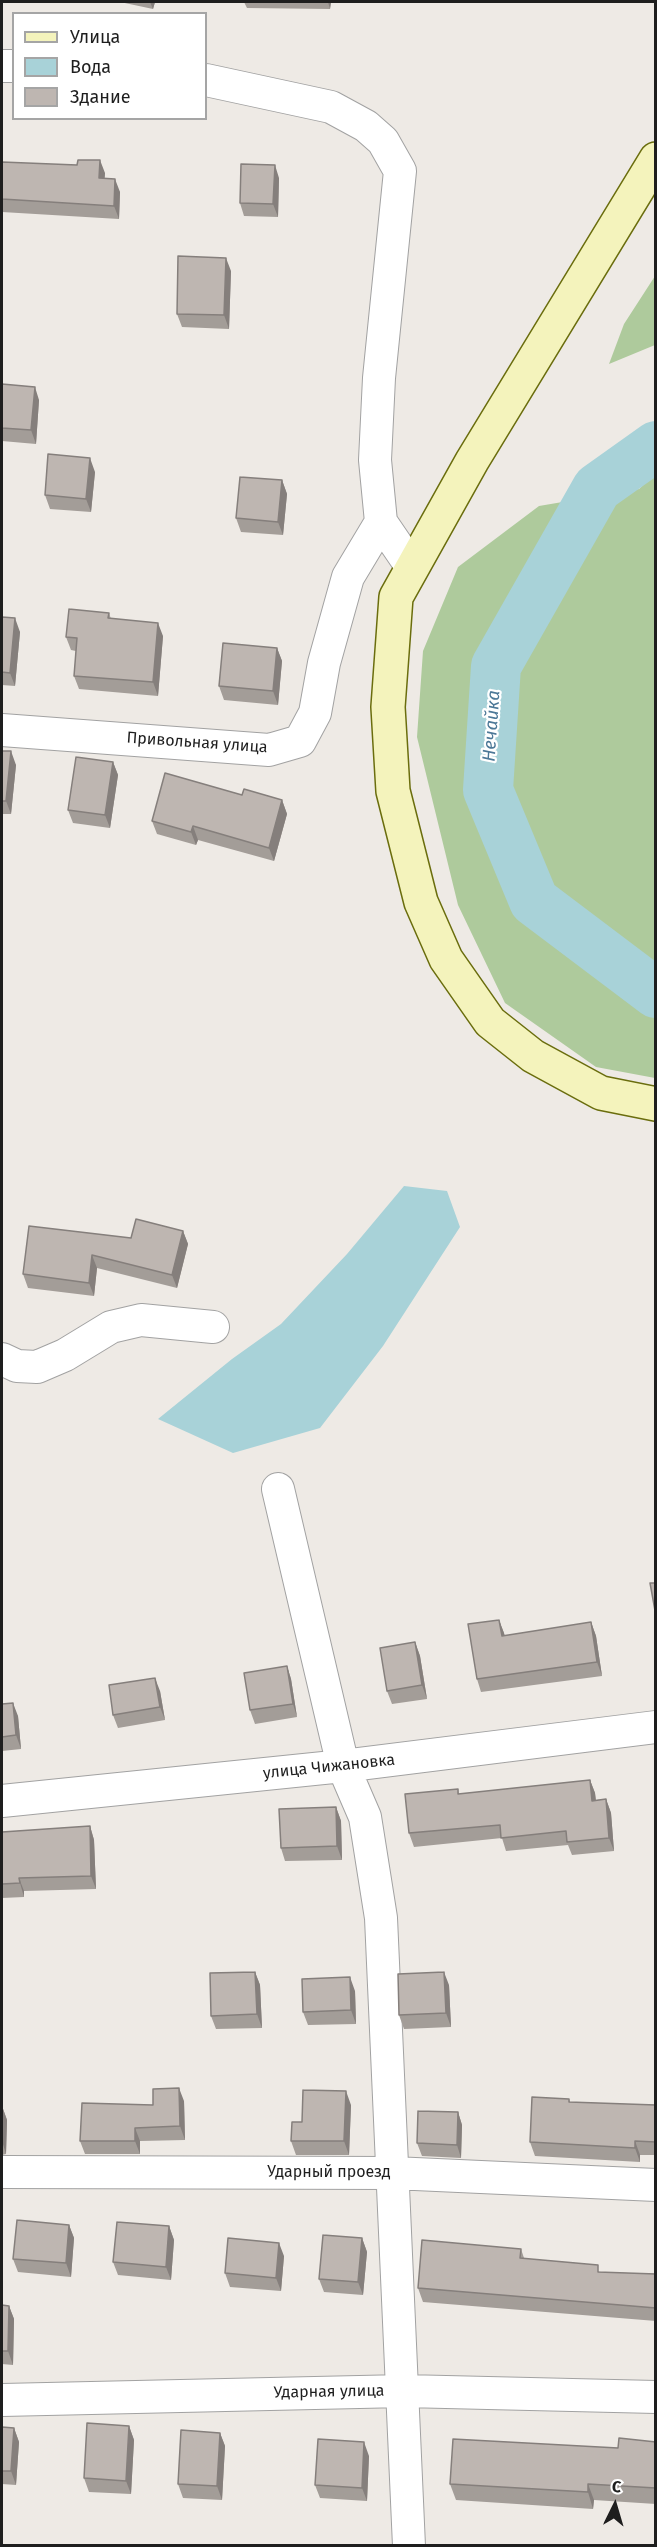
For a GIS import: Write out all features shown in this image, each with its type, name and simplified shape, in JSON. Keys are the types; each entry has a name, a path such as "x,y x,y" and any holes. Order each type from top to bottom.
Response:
{"street":[{"path":"207,80 331,107 366,126 383,141 400,171 379,378 375,460 381,522 411,566"},
{"path":"656,159 472,461 411,566 396,597 391,637 388,707 393,791 421,902 446,959 490,1022 533,1056 601,1093 656,1104"},
{"name":"Привольная улица","path":"2,730 269,750 300,741 315,713 324,663 348,577 381,522"},
{"path":"2,1359 17,1366 37,1367 65,1355 111,1327 141,1320 213,1327"},
{"path":"278,1489 343,1766 364,1817 381,1918 410,2546"},
{"name":"улица Чижановка","path":"2,1801 343,1766 656,1727"},
{"name":"Ударный проезд","path":"2,2172 393,2173 656,2185"},
{"name":"Ударная улица","path":"2,2400 404,2391 656,2397"}],"green space":[{"path":"655,276 655,345 609,364 624,324"},
{"path":"655,474 655,1078 596,1067 505,1003 458,905 417,737 423,651 458,567 539,506 639,489"}],"water":[{"path":"404,1186 447,1191 460,1227 383,1346 320,1428 233,1453 158,1419 232,1359 281,1324 347,1254"}],"building":[{"path":"78,160 100,160 99,178 115,179 114,206 2,199 2,162 77,165"},
{"path":"241,164 275,165 273,204 240,203"},
{"path":"178,256 226,258 224,315 177,314"},
{"path":"2,384 35,387 31,430 2,428"},
{"path":"48,454 90,458 86,499 45,495"},
{"path":"240,477 282,480 278,522 236,518"},
{"path":"69,609 109,613 108,618 158,623 153,682 74,676 77,638 66,637"},
{"path":"2,617 15,618 10,673 2,672"},
{"path":"223,643 277,648 273,691 219,686"},
{"path":"2,751 11,751 6,801 2,801"},
{"path":"76,757 113,762 105,815 68,810"},
{"path":"165,773 242,795 244,789 282,800 269,848 193,826 191,832 152,821"},
{"path":"136,1219 183,1231 172,1275 92,1255 89,1283 23,1274 29,1226 131,1238"},
{"path":"650,1583 656,1583 656,1616"},
{"path":"499,1620 502,1636 591,1622 597,1662 477,1679 468,1624"},
{"path":"415,1642 422,1685 387,1691 380,1648"},
{"path":"287,1666 293,1704 250,1710 244,1673"},
{"path":"155,1678 160,1707 113,1715 109,1685"},
{"path":"13,1703 16,1735 2,1737 2,1704"},
{"path":"590,1780 592,1801 606,1799 609,1838 567,1842 566,1831 501,1838 500,1825 409,1833 405,1794 458,1789 458,1794"},
{"path":"336,1807 337,1846 281,1848 279,1809"},
{"path":"90,1826 91,1876 19,1878 20,1883 2,1884 2,1832"},
{"path":"255,1972 257,2014 211,2016 210,1973"},
{"path":"444,1972 446,2013 399,2015 398,1974"},
{"path":"350,1977 351,2010 303,2012 302,1979"},
{"path":"179,2088 180,2126 135,2128 135,2141 80,2141 82,2103 153,2105 153,2089"},
{"path":"303,2090 346,2091 344,2141 291,2141 292,2122 302,2122"},
{"path":"532,2097 569,2099 569,2102 656,2105 656,2142 635,2141 635,2148 530,2142"},
{"path":"418,2111 458,2112 457,2145 417,2143"},
{"path":"17,2220 69,2225 66,2263 13,2259"},
{"path":"117,2222 169,2226 166,2267 113,2262"},
{"path":"323,2235 362,2238 358,2282 319,2279"},
{"path":"228,2238 279,2243 276,2278 225,2273"},
{"path":"422,2240 521,2249 520,2258 598,2265 598,2272 656,2274 656,2308 418,2288"},
{"path":"2,2305 9,2306 8,2351 2,2351"},
{"path":"87,2423 129,2426 126,2481 84,2478"},
{"path":"2,2427 14,2428 11,2471 2,2471"},
{"path":"181,2430 220,2433 217,2486 178,2484"},
{"path":"619,2438 656,2442 656,2488 588,2484 588,2492 450,2484 453,2439 618,2448"},
{"path":"318,2439 364,2442 362,2488 315,2485"}],"waterway":[{"name":"Нечайка","path":"656,446 597,488 496,666 488,790 534,901 656,993"}]}
